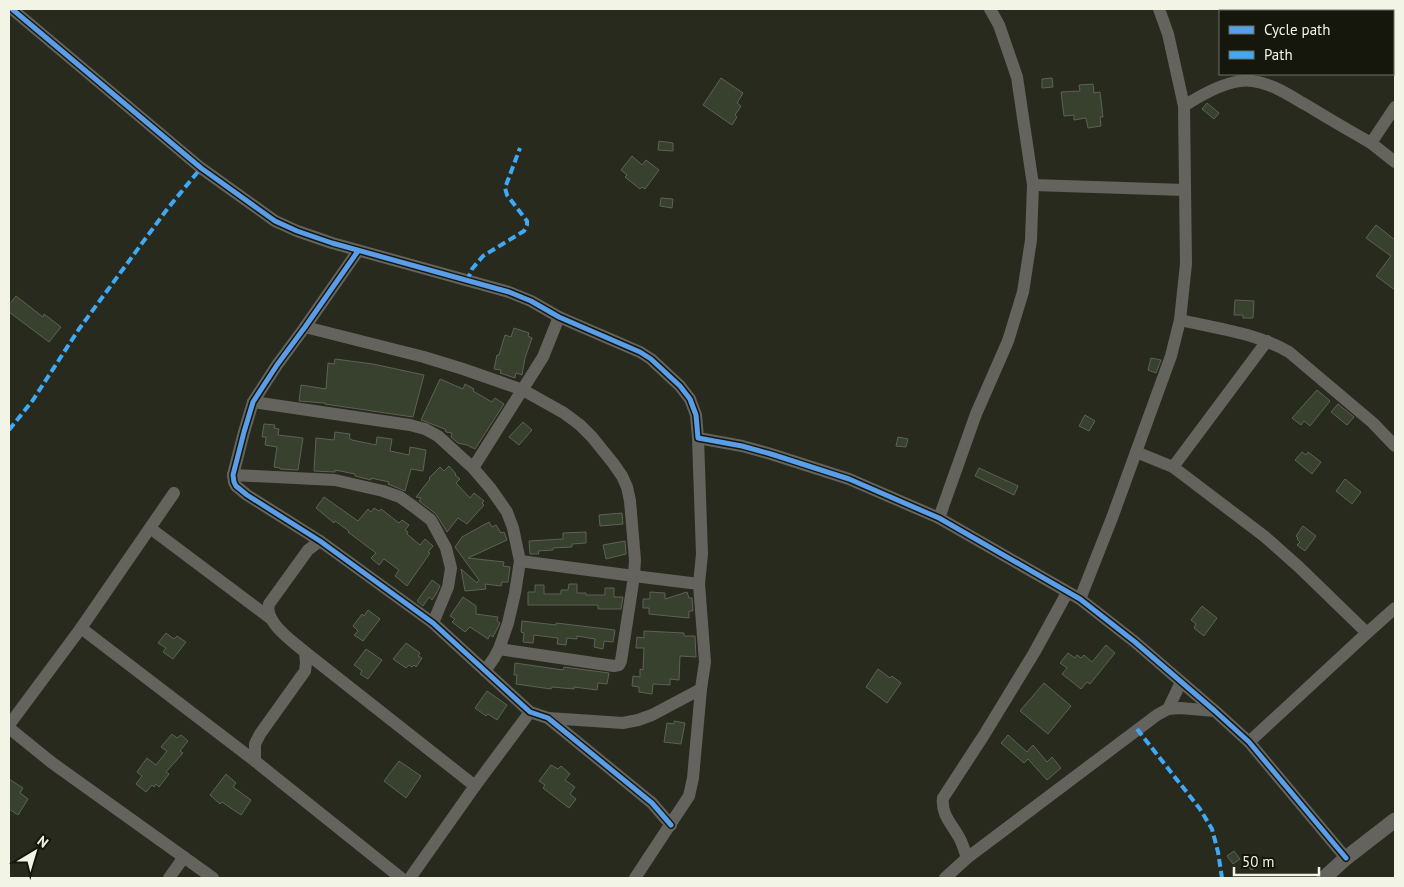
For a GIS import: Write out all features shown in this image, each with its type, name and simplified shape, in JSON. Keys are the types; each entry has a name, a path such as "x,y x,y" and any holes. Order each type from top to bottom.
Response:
{"street":[{"path":"12,9 201,168 275,221 332,243 509,292 559,317 640,352 660,366 690,399 696,415 698,438 702,554 698,584 705,652 692,788 671,826 635,878"},
{"path":"939,518 976,414 1008,341 1023,292 1031,240 1033,185 1017,77 999,25 990,9"},
{"path":"1080,599 1136,452 1170,356 1180,320 1186,264 1184,106 1168,34 1159,9"},
{"path":"1184,106 1215,89 1238,82 1251,80 1274,86 1371,143 1395,162"},
{"path":"1371,143 1395,107"},
{"path":"1033,185 1185,190"},
{"path":"358,250 306,327 277,365 254,402 232,475 236,486 247,495 320,541 433,623 530,712 548,718 623,723 652,715 700,689"},
{"path":"473,468 543,357 559,317"},
{"path":"1180,320 1267,341 1288,352 1373,423 1395,446"},
{"path":"306,327 463,369 523,390 564,413 580,425 597,443 622,476 630,501 635,560 621,661 619,664 614,666 499,650"},
{"path":"1173,467 1267,341"},
{"path":"254,402 426,429 438,436 473,468 507,512 513,528 520,561 508,623 499,650 485,671"},
{"path":"698,438 742,446 849,479 939,518 1080,599 1135,642 1249,742 1346,858"},
{"path":"1136,452 1173,467 1264,536 1367,633"},
{"path":"232,475 336,480 383,491 400,498 414,507 431,520 446,548 451,568 448,587 433,623"},
{"path":"174,493 82,628 9,727 50,762 213,878"},
{"path":"150,528 270,618 278,628 305,652 475,786"},
{"path":"270,618 269,604 308,550 320,541"},
{"path":"520,561 698,584"},
{"path":"967,858 961,840 945,817 942,808 943,798 1034,653 1067,592"},
{"path":"1249,742 1395,608"},
{"path":"82,628 255,761 401,878"},
{"path":"255,761 255,744 260,734 305,671 305,652"},
{"path":"1168,709 1181,682"},
{"path":"945,878 967,858 1157,715 1168,709 1180,708 1215,711"},
{"path":"410,878 530,712"},
{"path":"548,718 652,803 671,826"},
{"path":"1324,878 1346,858 1395,820"},
{"path":"169,878 184,857"}],"building":[{"path":"721,78 743,93 737,103 741,106 735,115 737,117 732,125 703,105"},
{"path":"1052,78 1053,87 1042,88 1042,79"},
{"path":"1093,84 1094,93 1100,92 1103,117 1100,117 1101,126 1088,128 1086,118 1074,120 1074,115 1064,116 1061,92 1080,91 1079,85"},
{"path":"1207,103 1219,113 1214,119 1202,109"},
{"path":"659,141 673,143 673,151 658,150"},
{"path":"632,156 642,165 646,160 659,170 645,189 642,187 640,189 625,177 627,175 621,170"},
{"path":"661,198 673,199 672,208 660,206"},
{"path":"1376,225 1395,240 1395,290 1376,276 1391,256 1366,238"},
{"path":"16,296 43,317 44,314 61,327 49,342 9,312 9,305"},
{"path":"1235,300 1254,301 1253,318 1243,318 1243,315 1234,315"},
{"path":"514,328 529,333 528,336 532,338 525,358 522,375 516,373 515,378 500,373 501,370 494,369 505,335 511,337"},
{"path":"1151,358 1161,360 1156,373 1148,370"},
{"path":"335,359 373,364 424,375 413,417 325,403 299,401 301,385 326,389 328,363 334,364"},
{"path":"440,379 463,389 465,384 492,402 495,398 504,404 475,449 458,443 451,437 452,433 446,432 445,429 421,420"},
{"path":"1317,390 1330,401 1310,426 1304,421 1301,425 1292,418"},
{"path":"1338,404 1354,417 1347,425 1331,412"},
{"path":"1085,415 1095,421 1089,431 1079,426"},
{"path":"523,422 532,430 519,445 509,437"},
{"path":"264,424 275,425 274,428 279,429 278,435 303,438 298,470 274,467 277,447 265,445 266,437 262,437"},
{"path":"335,432 350,434 349,438 352,440 376,445 377,437 392,439 390,451 409,455 410,447 426,450 423,471 411,469 405,491 388,484 389,482 371,478 371,480 355,476 355,474 335,470 335,472 314,471 316,438 334,440"},
{"path":"898,437 908,439 906,447 896,446"},
{"path":"1302,452 1306,455 1308,452 1321,462 1312,474 1295,460"},
{"path":"449,466 460,479 456,483 470,498 474,493 484,501 482,503 484,505 467,524 458,518 447,532 436,514 419,501 421,498 416,497 429,478 440,467 444,471"},
{"path":"979,468 1018,486 1014,495 975,476"},
{"path":"1345,479 1361,492 1352,504 1336,491"},
{"path":"324,497 358,521 368,509 371,512 374,508 379,511 381,509 399,523 402,520 409,525 405,530 408,532 407,534 420,545 425,539 433,546 407,586 395,576 399,570 384,559 379,565 371,558 376,553 316,508"},
{"path":"622,513 623,524 600,526 599,515"},
{"path":"489,522 492,527 496,525 501,533 504,532 507,540 468,558 504,562 503,566 510,567 508,582 502,582 501,586 485,584 486,589 465,591 461,569 477,583 479,580 455,547 462,537"},
{"path":"1303,526 1316,536 1305,551 1297,545 1300,542 1296,536"},
{"path":"586,532 586,543 572,544 572,547 538,551 539,554 530,554 529,541 563,539 563,533"},
{"path":"625,541 626,554 606,559 603,545"},
{"path":"432,580 440,586 432,600 429,597 423,606 417,601"},
{"path":"569,584 577,584 577,593 586,593 586,595 605,595 605,588 614,588 614,597 623,597 621,609 598,609 598,605 528,605 528,592 535,592 535,585 544,585 544,594 561,594 561,590 568,590"},
{"path":"650,592 665,593 665,599 687,592 689,598 692,598 693,611 689,611 689,618 649,614 649,608 643,608 643,599 650,599"},
{"path":"463,597 476,606 476,614 498,617 497,621 500,623 493,637 490,635 488,639 470,627 465,632 452,622 455,619 450,616"},
{"path":"1202,606 1217,618 1204,636 1194,628 1196,624 1191,620"},
{"path":"368,610 380,619 363,641 354,635 358,631 353,626 362,614 364,616"},
{"path":"522,621 615,630 613,642 604,641 603,649 594,647 595,639 577,636 577,639 567,638 566,645 557,644 558,638 534,635 533,643 523,642 524,633 521,632"},
{"path":"644,631 684,633 684,636 695,636 696,657 680,656 679,680 670,679 670,685 653,684 652,694 639,692 639,687 632,686 633,676 640,677 640,669 643,670 644,648 636,648 637,637 644,638"},
{"path":"166,633 174,639 177,636 186,642 173,659 163,652 166,648 158,643"},
{"path":"406,643 420,653 418,656 422,658 416,667 409,665 406,668 393,659"},
{"path":"1106,645 1115,653 1090,684 1087,682 1081,689 1062,674 1067,668 1060,663 1068,653 1075,658 1077,655 1081,658 1084,655 1092,662"},
{"path":"366,649 382,660 368,679 360,674 362,671 354,665"},
{"path":"515,663 563,670 564,667 609,673 607,684 598,683 597,690 574,687 574,689 552,687 551,689 516,684 517,675 514,675"},
{"path":"878,669 901,683 887,703 866,687"},
{"path":"1044,683 1071,706 1048,734 1020,711"},
{"path":"487,691 507,705 497,720 488,714 486,716 475,708"},
{"path":"674,721 685,723 681,744 664,742 667,723 674,724"},
{"path":"172,734 177,738 181,735 188,741 180,751 183,753 166,772 169,774 159,787 156,784 154,787 152,785 146,792 136,784 142,776 137,772 147,758 156,765 167,751 161,747"},
{"path":"1008,735 1027,752 1033,745 1047,762 1052,757 1061,768 1047,780 1028,759 1024,763 1001,743"},
{"path":"399,761 421,776 406,798 384,781"},
{"path":"551,765 558,769 561,766 570,774 565,780 575,787 570,794 576,799 569,808 543,788 545,785 539,781"},
{"path":"226,774 236,783 233,787 251,800 241,815 222,802 220,804 210,795"},
{"path":"9,779 23,788 20,793 28,799 18,815 9,809"},
{"path":"1234,851 1240,859 1233,864 1227,856"},
{"path":"1254,858 1259,866 1251,870 1246,863"}],"marked path":[{"path":"467,281 472,269 483,256 524,231 527,225 527,221 507,195 505,188 520,148"},
{"path":"9,430 33,400 79,329 168,208 201,168"},
{"path":"1137,729 1200,809 1212,829 1222,878"}],"cycle path":[{"path":"12,9 201,168 275,221 332,243 509,292 531,301 559,317 640,352 651,359 680,386 690,399 696,415 698,438 742,446 849,479 939,518 1080,599 1135,642 1249,742 1346,858"},
{"path":"358,251 253,402 233,475 236,486 247,495 320,541 433,623 530,712 548,718 652,803 671,825"}]}
